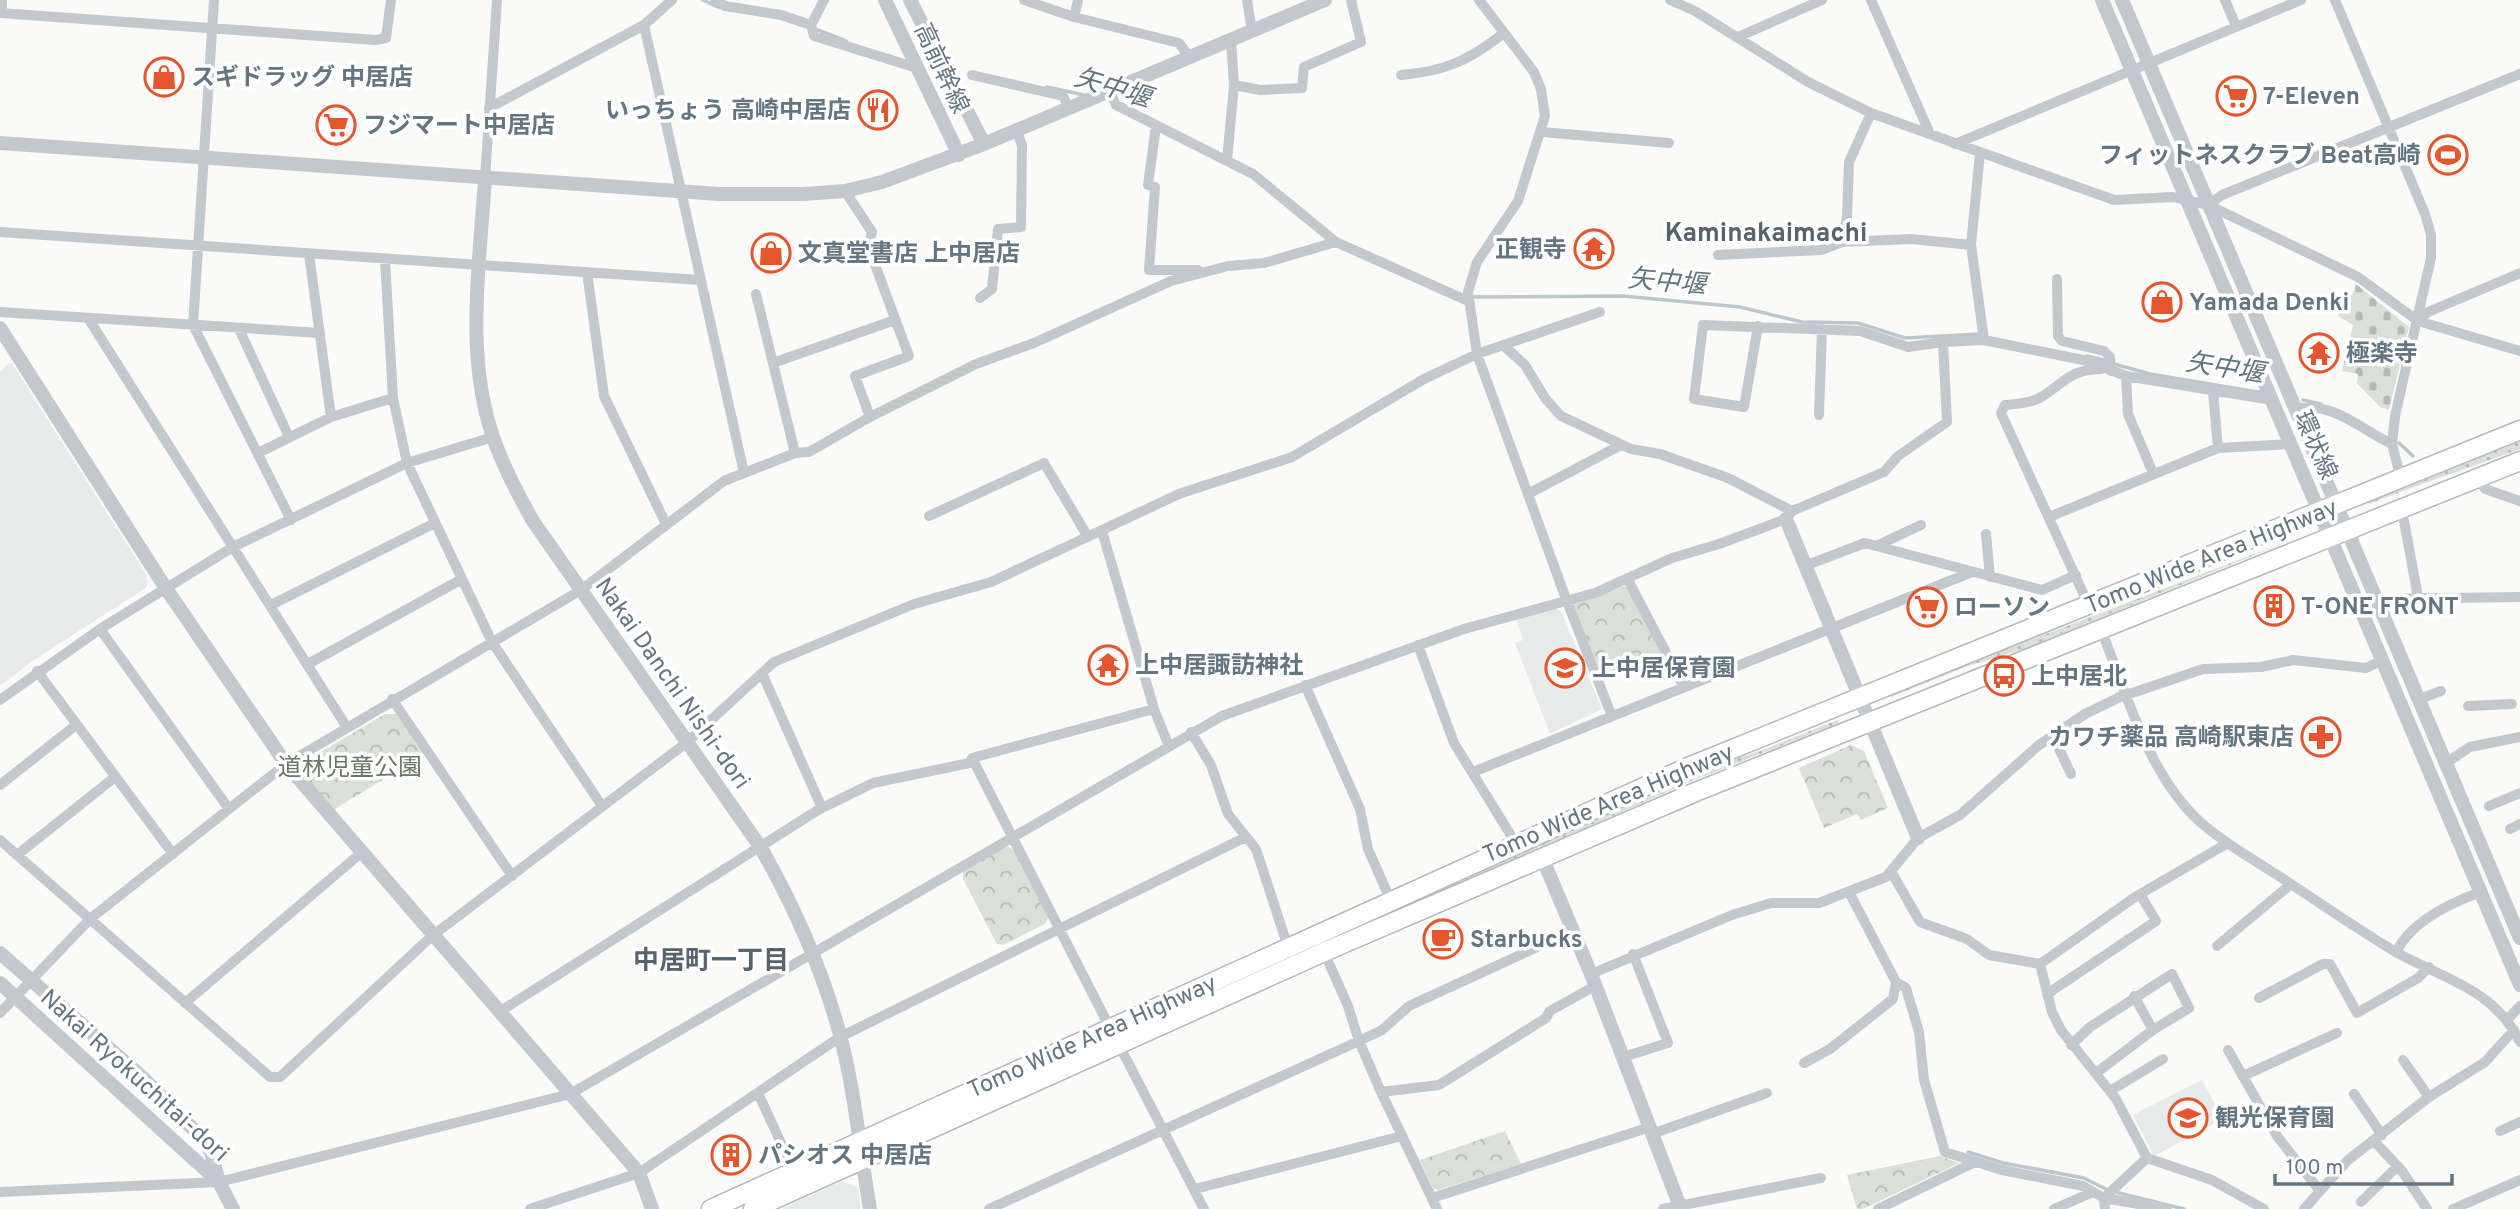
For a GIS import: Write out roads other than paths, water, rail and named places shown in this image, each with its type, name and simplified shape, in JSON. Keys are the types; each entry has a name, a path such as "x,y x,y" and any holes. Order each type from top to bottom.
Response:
{"highway":[{"name":"Tomo Wide Area Highway","path":"711,1209 1515,842 1860,696 2090,606 2520,430"},
{"name":"Tomo Wide Area Highway","path":"753,1209 1542,857 1869,720 2520,461"}],"street":[{"path":"0,0 0,6"},
{"path":"214,0 193,325 290,520"},
{"path":"0,13 382,40 389,32 391,0"},
{"path":"485,178 496,0"},
{"path":"489,108 643,25 672,0"},
{"path":"715,0 725,6 781,15 811,25"},
{"path":"824,0 811,25 814,36 917,68"},
{"name":"高前幹線","path":"885,0 959,155"},
{"name":"高前幹線","path":"910,0 984,145"},
{"path":"1024,0 1074,17 1179,43 1190,58"},
{"path":"1074,17 1077,0"},
{"path":"1247,0 1252,31"},
{"path":"0,143 681,191 804,194 845,191 882,182 959,155 1325,0"},
{"path":"1234,85 1260,90 1302,88 1304,67 1361,42 1352,0"},
{"path":"1479,0 1534,72 1541,89 1545,116 1518,201 1477,262 1468,292 1477,354 1611,714"},
{"path":"1670,0 1680,3 1738,37 1808,82 1871,113 2114,200 2185,198 2208,205 2358,277 2418,321 2520,351"},
{"path":"1738,37 1822,0"},
{"path":"1871,0 1930,134"},
{"name":"環状線","path":"2102,0 2291,444 2328,508"},
{"name":"環状線","path":"2122,0 2296,409 2328,508 2383,660 2520,985"},
{"path":"2225,0 2236,26"},
{"path":"1955,144 2301,0"},
{"path":"2335,0 2431,235 2431,258 2395,416 2392,444 2401,478"},
{"path":"643,25 744,473"},
{"path":"1401,75 1445,69 1473,55 1504,33"},
{"path":"1227,162 1234,85 1231,40"},
{"path":"2208,205 2222,195 2520,74"},
{"path":"972,75 1063,96 1069,108"},
{"path":"1110,92 1116,105 1262,180 1315,228 1336,242 1468,301"},
{"path":"1842,242 1847,217 1849,162 1871,113"},
{"path":"1156,126 1148,185 1155,187 1149,270 1214,270"},
{"path":"980,298 992,289 998,229 1021,227 1022,146 1017,131"},
{"path":"1542,132 1669,144"},
{"path":"1980,153 1971,245 1984,336"},
{"name":"Nakai Danchi Nishi-dori","path":"485,178 476,331 480,376 493,437 526,509 761,848 792,903 813,952 841,1037 870,1209"},
{"path":"845,191 872,232 868,246 909,356 855,376 870,416"},
{"path":"0,232 701,280"},
{"path":"1718,255 1821,250 1842,242 1911,239 1971,245"},
{"path":"0,1013 90,919 286,764 346,726 581,590 716,487 795,453 809,452 870,416 976,364 1034,343 1171,281 1214,270 1264,262 1336,242"},
{"path":"309,254 331,417"},
{"path":"385,260 393,398 407,463 492,642 602,806"},
{"path":"587,272 604,396 666,524"},
{"path":"2418,321 2428,312 2520,273"},
{"path":"2057,279 2057,337 2062,341 2104,351 2108,366"},
{"path":"757,294 795,453"},
{"path":"0,312 320,333"},
{"path":"0,841 270,1077 280,1077 432,936 686,743 774,662 915,604 991,582 1179,494 1307,451 1392,396 1477,354 1600,312"},
{"path":"88,318 346,726"},
{"path":"773,363 895,320"},
{"path":"1758,326 1744,407 1694,399 1703,325 1758,326 1860,331 1908,347 1984,336 2108,366 2126,376 2213,393 2272,400"},
{"path":"0,328 165,587 286,764 639,1173 652,1209"},
{"path":"239,329 289,437"},
{"path":"1819,415 1822,329"},
{"path":"0,1192 219,1182 570,1094 1011,835 1168,744 1222,716 1418,645 1566,599 1595,593 1672,558 1719,544 1789,515 1884,472 1898,456 1947,422 1943,342"},
{"path":"1503,345 1525,365 1545,398 1561,416 1621,445 1660,454 1728,478 1789,515 1918,838"},
{"path":"2090,606 2001,413 2006,405 2042,396 2070,374 2108,366"},
{"path":"2126,376 2128,414 2153,473"},
{"path":"2213,393 2218,448"},
{"path":"258,453 331,417 393,398"},
{"path":"2296,409 2308,406 2336,414 2392,444"},
{"path":"0,700 37,671 100,629 233,547 407,463 493,437"},
{"path":"2049,517 2218,448 2291,444"},
{"path":"1528,494 1621,445"},
{"path":"929,516 1044,463 1088,537"},
{"path":"2479,479 2485,489 2520,501"},
{"path":"2402,510 2418,597"},
{"path":"271,605 435,523"},
{"path":"1875,546 1921,525"},
{"path":"1102,531 1154,709 1168,744"},
{"path":"1986,534 1990,577"},
{"name":"環状線","path":"2339,535 2374,599 2419,699 2520,938"},
{"path":"1807,565 1865,543 2042,590 2077,575"},
{"path":"1473,772 1611,714 1972,572"},
{"path":"307,664 462,579"},
{"path":"1627,579 1654,636 1684,687"},
{"path":"2374,599 2520,597"},
{"path":"2101,627 2127,695 2166,779 2198,820 2228,843 2396,952 2459,982 2508,1019 2520,1042"},
{"path":"100,629 229,810"},
{"path":"1418,645 1454,743 1515,842"},
{"path":"1381,1092 1439,1085 1546,1018 1550,1012 1593,980 1633,954 1745,911 1771,903 1819,903 1892,873 1918,838 1960,815 2053,736 2085,714 2127,695 2203,669 2261,667 2293,660 2366,668 2383,660"},
{"path":"37,671 173,854"},
{"path":"762,673 822,808"},
{"path":"1305,685 1360,809 1368,849 1390,899"},
{"path":"2419,699 2441,691"},
{"path":"392,699 512,876"},
{"path":"2468,706 2512,704"},
{"path":"1110,1027 972,758 1154,709"},
{"path":"0,785 76,725"},
{"path":"1191,732 1211,765 1228,814 1256,849 1288,947"},
{"path":"2053,736 2071,774"},
{"path":"2446,763 2470,747 2520,737"},
{"path":"499,1012 822,808 873,783 975,762"},
{"path":"17,855 116,777"},
{"path":"2489,806 2520,793"},
{"path":"530,1209 639,1173 841,1037 1246,837"},
{"path":"1892,873 1920,922 1967,939 1989,955 2040,964 2140,894 2228,843"},
{"path":"185,1003 361,853"},
{"path":"1542,857 1681,1207"},
{"path":"2217,946 2291,884"},
{"path":"1849,892 1896,982 1906,988 1919,1032 1924,1080 1945,1152 1975,1162 2083,1186 2104,1203 2167,1209"},
{"path":"2396,952 2404,935 2448,907 2481,892"},
{"path":"2047,993 2156,921 2140,894"},
{"path":"989,1209 1359,1041 1382,1030 1409,1006 1572,931"},
{"path":"1316,934 1348,1006 1359,1041 1381,1092 1437,1209"},
{"name":"Nakai Ryokuchitai-dori","path":"0,953 142,1077 191,1126 211,1152 219,1182"},
{"path":"1623,1057 1668,1044 1633,954"},
{"path":"2040,964 2047,993 2061,1030 2109,1091 2136,1131 2147,1157 2212,1180 2263,1209"},
{"path":"2259,998 2323,964 2330,964 2357,1013 2418,978 2429,967"},
{"path":"2071,1045 2090,1027 2134,996 2172,974 2189,1008 2153,1030 2096,1073"},
{"path":"1804,1063 1830,1049 1893,999 1896,982"},
{"name":"Nakai Ryokuchitai-dori","path":"0,983 219,1182"},
{"path":"2134,996 2153,1030"},
{"path":"2508,1019 2520,1006"},
{"path":"2305,1208 2348,1160 2429,1097 2485,1062 2514,1030"},
{"path":"2243,1076 2337,1033"},
{"path":"1119,1045 1204,1209"},
{"path":"2228,1050 2277,1136 2320,1191"},
{"path":"2109,1091 2163,1059"},
{"path":"2403,1060 2429,1097"},
{"path":"758,1093 794,1171"},
{"path":"1432,1198 1767,1093"},
{"path":"2354,1094 2378,1138 2427,1209"},
{"path":"2500,1131 2520,1122"},
{"path":"1195,1189 1402,1136"},
{"path":"2104,1203 2147,1157"},
{"path":"1878,1209 1975,1162"},
{"path":"2361,1202 2398,1166"},
{"path":"1663,1209 1821,1178"},
{"path":"2452,1209 2520,1180"},
{"path":"219,1182 233,1209"},
{"path":"2054,1209 2093,1192"}],"waterway":[{"name":"矢中堰","path":"703,0 720,8"},
{"name":"矢中堰","path":"818,30 846,41"},
{"name":"矢中堰","path":"1047,87 1084,95"},
{"name":"矢中堰","path":"1472,297 1623,296 1740,307 1802,322 1858,323 1905,338 1980,334"},
{"name":"矢中堰","path":"2087,356 2107,361"},
{"name":"矢中堰","path":"2114,364 2150,374 2264,393"},
{"name":"矢中堰","path":"2303,400 2321,404"},
{"name":"矢中堰","path":"2399,443 2413,456"},
{"path":"1968,1152 2003,1163 2084,1178 2108,1190"},
{"path":"2115,1192 2184,1209"}],"place":[{"name":"スギドラッグ 中居店","path":"164,77"},
{"name":"7-Eleven","path":"2236,96"},
{"name":"いっちょう 高崎中居店","path":"878,110"},
{"name":"フジマート中居店","path":"336,125"},
{"name":"フィットネスクラブ Beat高崎","path":"2448,155"},
{"name":"正観寺","path":"1594,249"},
{"name":"文真堂書店 上中居店","path":"771,253"},
{"name":"Yamada Denki","path":"2162,302"},
{"name":"極楽寺","path":"2319,353"},
{"name":"T-ONE FRONT","path":"2274,606"},
{"name":"ローソン","path":"1927,607"},
{"name":"上中居諏訪神社","path":"1108,665"},
{"name":"上中居保育園","path":"1565,668"},
{"name":"上中居北","path":"2004,676"},
{"name":"カワチ薬品 高崎駅東店","path":"2321,737"},
{"name":"Starbucks","path":"1443,939"},
{"name":"観光保育園","path":"2188,1118"},
{"name":"パシオス 中居店","path":"731,1155"}],"district":[{"name":"Kaminakaimachi","path":"1766,232"},
{"name":"中居町一丁目","path":"711,960"}],"park label":[{"name":"道林児童公園","path":"350,767"}]}
